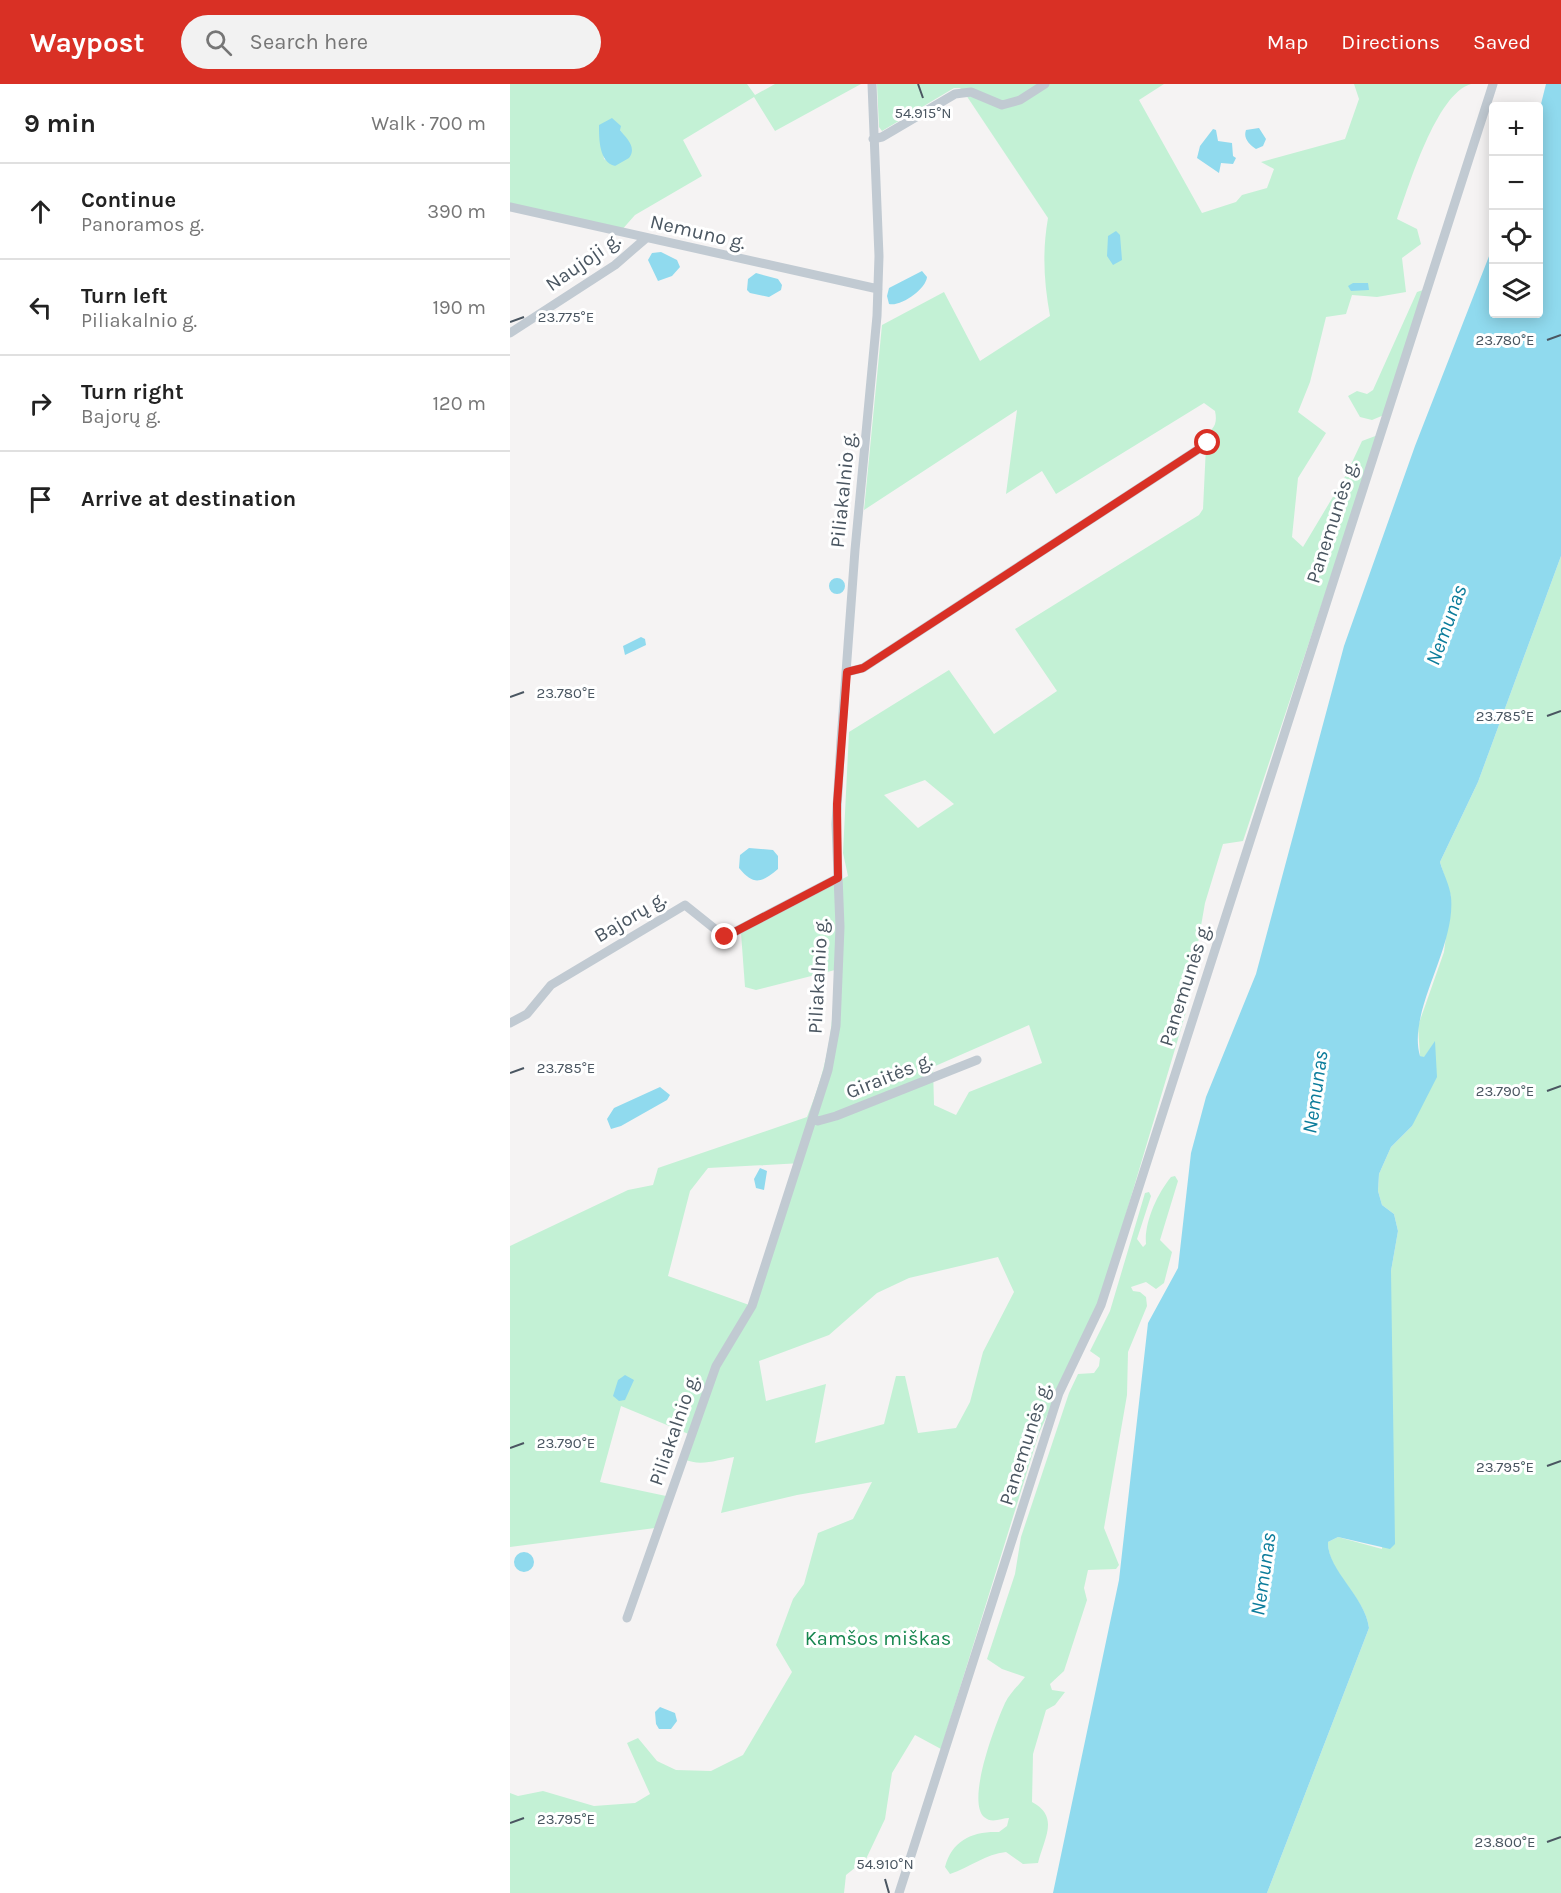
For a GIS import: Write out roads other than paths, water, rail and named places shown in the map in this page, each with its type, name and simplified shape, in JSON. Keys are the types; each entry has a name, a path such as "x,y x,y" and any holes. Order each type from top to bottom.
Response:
{"street":[{"name":"Piliakalnio g.","path":"627,1618 693,1425 716,1366 752,1306 828,1070 836,1026 839,986 837,814 855,549 878,289 872,84"},
{"path":"873,139 882,137 956,94 971,92 1002,105 1020,100 1045,84"},
{"name":"Panemunės g.","path":"899,1893 1059,1393 1101,1305 1492,84"},
{"name":"Nemuno g.","path":"510,207 645,239 878,289"},
{"name":"Naujoji g.","path":"510,333 606,272 645,239"},
{"path":"847,672 863,668 1208,443"},
{"name":"Bajorų g.","path":"510,1023 527,1014 551,985 685,905 725,937 838,878"},
{"name":"Giraitės g.","path":"813,1119 818,1121 836,1116 977,1060"}],"water":[{"name":"Nemunas","path":"1546,84 1561,84 1561,556 1478,782 1440,862 1451,897 1451,917 1440,958 1425,999 1418,1038 1420,1056 1424,1057 1435,1041 1437,1077 1412,1126 1391,1147 1379,1174 1378,1191 1382,1205 1394,1214 1398,1231 1391,1271 1395,1544 1390,1549 1338,1537 1328,1542 1333,1563 1361,1605 1369,1628 1267,1893 1053,1893 1119,1580 1148,1323 1178,1268 1191,1153 1206,1097 1256,974 1344,646 1415,446 1489,256 1489,318 1543,318 1542,102"},
{"path":"612,118 621,126 620,130 632,147 629,158 615,166 610,164 603,155 599,137 599,125"},
{"path":"1259,128 1266,139 1263,146 1256,149 1247,141 1245,133 1246,130"},
{"path":"1213,129 1216,130 1218,141 1232,143 1233,156 1236,158 1233,164 1221,163 1219,173 1197,158 1200,146"},
{"path":"1116,231 1120,235 1122,260 1113,265 1107,256 1108,236"},
{"path":"661,252 677,260 680,267 672,276 658,281 648,260 652,253"},
{"path":"922,271 927,277 918,292 900,303 889,304 887,296 889,288"},
{"path":"756,273 778,279 782,285 781,290 769,297 750,293 747,290 748,279"},
{"path":"1353,283 1368,283 1369,290 1351,291 1348,286"},
{"path":"834,578 840,578 845,586 843,592 834,594 829,589 829,583"},
{"path":"641,637 645,639 646,645 625,655 623,646"},
{"path":"749,848 773,850 778,856 778,869 762,880 749,878 739,868 740,855"},
{"path":"660,1087 670,1095 667,1100 621,1126 611,1129 607,1119 614,1108"},
{"path":"760,1168 767,1171 764,1190 756,1188 754,1179"},
{"path":"625,1375 634,1380 625,1400 619,1401 613,1396 618,1380"},
{"path":"524,1552 531,1555 534,1562 531,1569 524,1572 517,1569 514,1562 517,1555"},
{"path":"660,1707 675,1713 677,1721 671,1729 659,1729 656,1724 655,1712"}],"park label":[{"name":"Kamšos miškas","path":"878,1638"}]}
